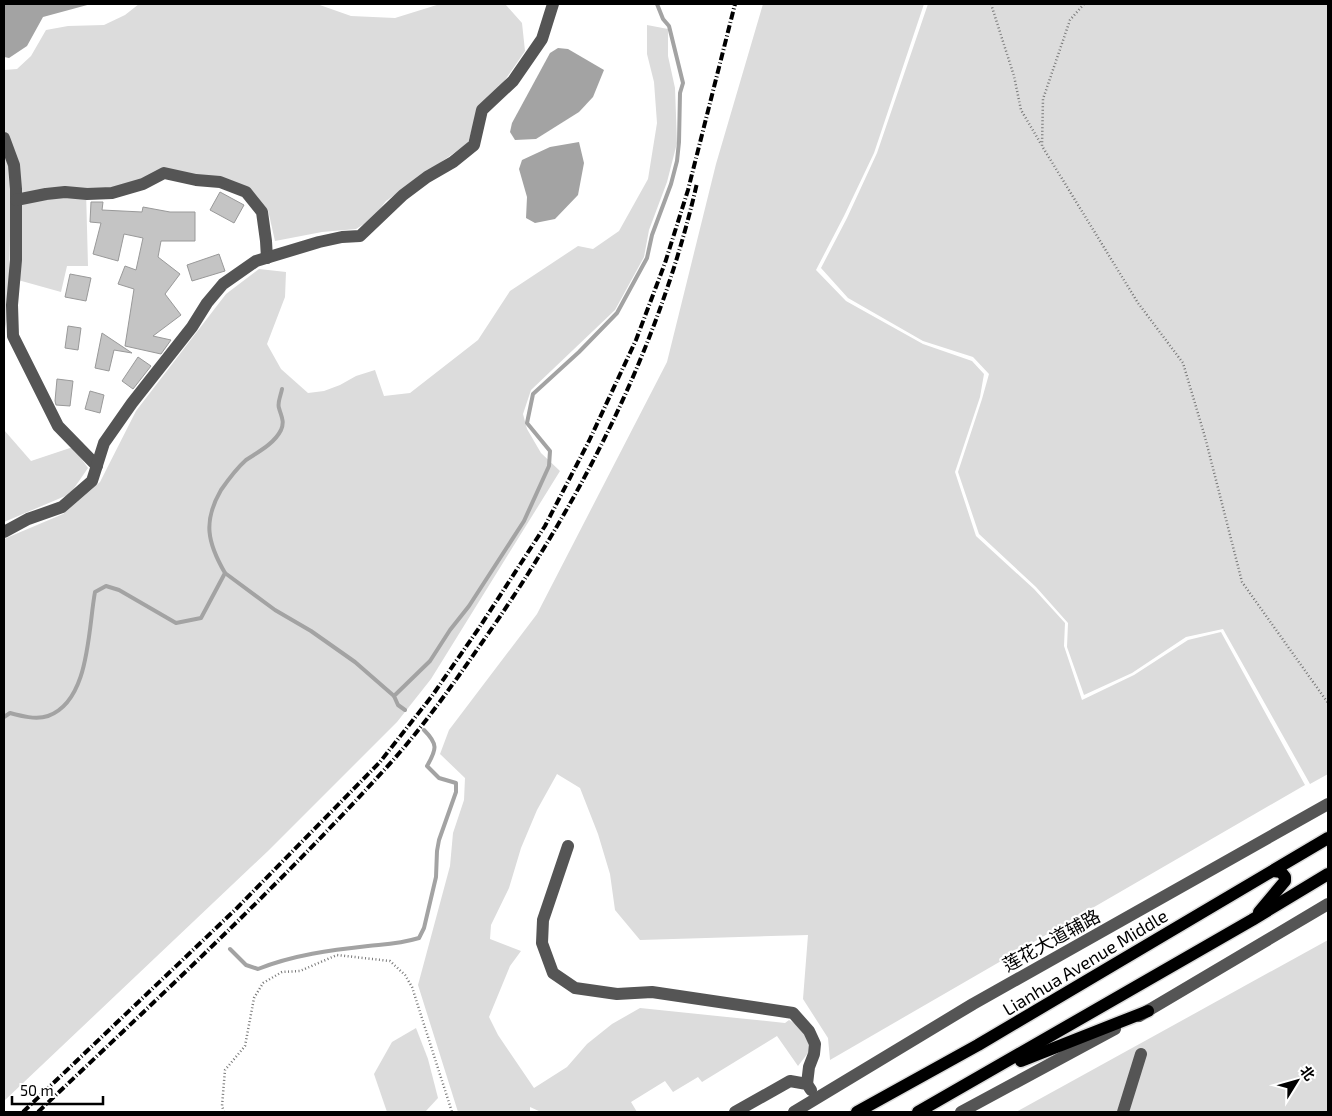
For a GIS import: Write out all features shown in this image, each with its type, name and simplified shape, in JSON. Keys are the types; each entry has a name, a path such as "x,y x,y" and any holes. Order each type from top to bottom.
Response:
{"main road":[{"name":"Lianhua Avenue Middle","path":"857,1112 978,1045 1328,838"},
{"path":"1252,920 1285,881 1285,877 1281,872 1273,871"},
{"path":"918,1112 982,1077 1328,874"},
{"path":"982,1077 1148,1011"}],"street":[{"path":"4,532 28,519 62,507 92,481 104,443 132,403 223,284 256,261 319,242 342,237 360,236 403,195 453,162 474,145 482,110 513,81 542,39 553,4"},
{"path":"4,138 14,165 16,200 16,260 12,305 13,336 58,426 97,466"},
{"path":"16,200 65,192 87,194 112,193 143,184 164,173 196,180 220,182 246,192 262,212 267,258"},
{"name":"莲花大道辅路","path":"794,1112 973,1004 1328,804"},
{"path":"568,846 543,920 542,943 553,973 575,988 617,994 652,992 792,1013 809,1031 815,1044 814,1054 809,1066 807,1084 817,1098"},
{"path":"961,1112 1148,1011 1328,904"},
{"path":"1123,1112 1141,1054"},
{"path":"735,1112 790,1081 807,1084"}],"path":[{"path":"991,4 1014,76 1021,110 1138,303 1183,363 1205,437 1242,582 1328,703"},
{"path":"1042,146 1043,99 1070,20 1084,4"},
{"path":"224,1112 222,1106 225,1070 245,1046 254,998 263,983 282,972 300,971 337,955 390,961 405,974 412,987 452,1112"}],"shaded area":[{"path":"4,4 91,4 43,17 27,46 9,58 4,57"},
{"path":"139,4 317,4 351,16 395,18 440,4 505,4 522,23 525,51 503,83 478,108 468,143 386,201 372,219 356,229 322,232 275,241 268,210 247,188 198,177 143,180 111,189 86,190 88,266 67,266 61,292 18,280 6,135 4,132 4,70 17,69 31,56 46,30 68,26 104,25 125,15"},
{"path":"763,4 924,4 874,153 816,270 846,301 923,344 972,361 984,374 980,397 955,472 976,536 1034,589 1065,623 1064,646 1082,700 1134,675 1188,640 1221,632 1305,785 830,1060 828,1038 803,999 808,935 640,940 615,910 610,874 598,834 580,788 557,774 537,810 521,848 509,888 491,925 490,939 521,951 510,966 489,1017 498,1035 534,1088 567,1067 587,1044 612,1024 640,1008 785,1023 789,1020 801,1027 811,1049 798,1066 777,1036 702,1082 698,1077 673,1092 665,1081 631,1102 637,1112 541,1112 530,1107 530,1112 458,1112 418,985 450,866 453,833 464,800 465,778 440,754 449,730 537,614 667,362 716,164"},
{"path":"928,4 1328,4 1328,774 1310,784 1223,629 1186,637 1132,673 1084,695 1067,647 1068,623 1036,587 979,534 958,472 989,374 973,357 923,341 848,298 821,268 877,153"},
{"path":"647,25 668,29 668,56 675,88 677,143 667,182 649,230 644,257 615,310 531,390 523,414 527,429 541,453 560,471 431,679 397,722 268,851 4,1101 4,539 63,514 100,482 136,411 226,294 259,269 286,272 285,297 267,344 281,369 308,393 324,391 356,376 375,370 384,396 410,393 478,340 510,291 578,246 593,249 619,231 648,179 657,123 654,82 647,54"},
{"path":"558,48 568,49 604,70 593,97 579,112 536,139 515,140 510,132 512,123 550,53"},
{"path":"579,142 584,163 578,195 555,219 535,223 526,218 527,197 519,169 522,160 550,147"},
{"path":"4,152 9,169 11,196 8,315 4,333"},
{"path":"4,430 31,461 73,447 88,468 70,494 4,522"},
{"path":"1328,940 1328,1112 1016,1112"},
{"path":"416,1028 428,1059 438,1098 425,1112 387,1112 374,1074 392,1042"}],"building":[{"path":"220,192 244,205 234,223 210,210"},
{"path":"91,202 103,202 102,210 142,212 143,207 170,212 195,212 195,241 161,241 158,257 180,274 165,294 181,315 153,336 171,340 161,354 125,346 134,289 118,284 125,266 136,270 143,238 124,234 118,261 93,254 101,223 90,222"},
{"path":"219,254 225,271 192,281 187,265"},
{"path":"70,274 91,278 86,301 65,297"},
{"path":"68,326 81,328 78,350 65,348"},
{"path":"102,333 132,353 114,350 109,371 95,368"},
{"path":"138,357 151,366 133,389 122,381"},
{"path":"57,379 73,381 70,406 56,405"},
{"path":"90,391 104,395 100,413 85,409"}],"waterway":[{"path":"405,710 398,705 394,696 430,661 450,630 469,606 524,521 549,466 550,451 527,423 533,394 579,352 617,313 647,258 652,235 671,184 677,161 680,93 683,83 669,26 663,19 657,4"},
{"path":"4,717 10,713 34,718 48,716 62,708 72,696 85,662 95,592 106,586 119,590 176,623 201,618 225,573 211,541 210,522 215,501 236,470 246,460 270,444 281,430 283,421 278,404 282,389"},
{"path":"225,573 275,610 311,631 355,662 394,696"},
{"path":"230,949 246,965 258,969 312,954 399,943 419,938 424,928 436,877 439,840 456,792 456,783 439,778 427,766 433,755 434,743 424,730"}],"railway":[{"path":"23,1112 237,908 380,762 432,696 545,526 589,441 636,340 665,263 688,190 735,4"},
{"path":"38,1112 215,944 344,814 423,724 481,644 551,537 612,424 638,366 661,306 681,245 697,183"}]}
